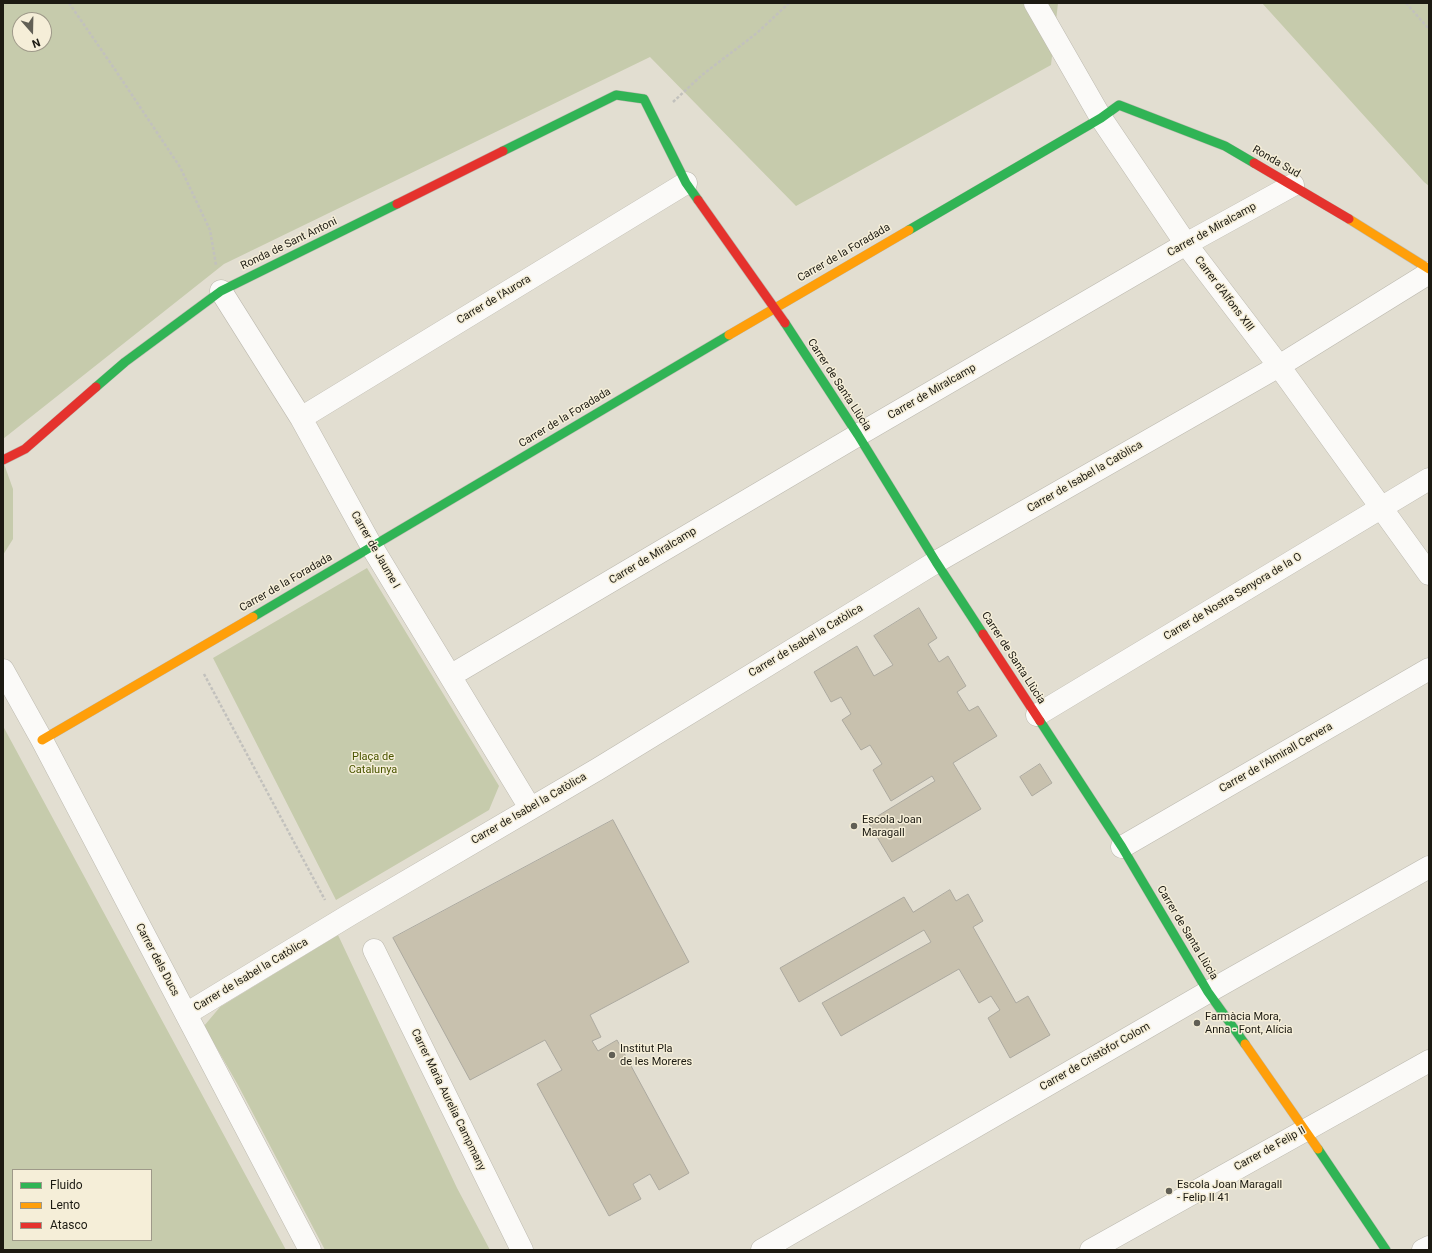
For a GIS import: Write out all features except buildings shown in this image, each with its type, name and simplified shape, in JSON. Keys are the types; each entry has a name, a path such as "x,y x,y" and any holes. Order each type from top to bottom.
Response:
{"street":[{"name":"Carrer d'Alfons XIII","path":"1035,3 1101,118 1186,244 1279,366 1429,574"},
{"name":"Ronda de Sant Antoni","path":"3,460 25,449 125,362 221,292 616,95"},
{"name":"Carrer de Santa Llùcia","path":"616,95 644,99 686,183 775,308 858,435 936,562 1122,847 1208,992 1305,1130 1386,1250"},
{"name":"Ronda Sud","path":"1101,118 1119,105 1225,146 1293,185 1429,269"},
{"name":"Carrer de la Foradada","path":"42,740 372,547 775,308 1101,118"},
{"name":"Carrer de l'Aurora","path":"301,418 686,183"},
{"name":"Carrer de Miralcamp","path":"450,676 858,435 1186,244 1293,185"},
{"name":"Carrer de Isabel la Catòlica","path":"186,1014 337,922 604,765 936,562 1279,366 1429,273"},
{"name":"Carrer de Jaume I","path":"221,292 301,418 372,547 530,808"},
{"name":"Carrer de Nostra Senyora de la O","path":"1037,715 1429,479"},
{"name":"Carrer de l'Almirall Cervera","path":"1122,847 1429,669"},
{"name":"Carrer dels Ducs","path":"3,670 42,740 310,1250"},
{"name":"Carrer de Cristòfor Colom","path":"762,1250 1208,992 1429,867"},
{"name":"Carrer Maria Aurelia Campmany","path":"374,950 522,1250"},
{"name":"Carrer de Felip II","path":"1091,1250 1429,1060"},
{"path":"1424,1250 1429,1247"}],"path":[{"path":"69,3 116,70 180,167 210,230 221,292"},
{"path":"654,119 702,75 757,33 789,3"},
{"path":"1406,3 1429,29"},
{"path":"192,652 337,922"}],"green space":[{"path":"3,3 1058,3 1051,65 796,206 650,57 224,264 3,439"},
{"path":"1262,3 1429,3 1429,186 1424,182"},
{"path":"3,461 13,489 13,539 3,555"},
{"name":"Plaça de Catalunya","path":"367,568 499,786 489,810 336,900 213,658"},
{"path":"3,726 286,1250 3,1250"},
{"path":"338,935 457,1188 490,1250 325,1250 238,1085 204,1026 220,1007"}],"traffic: fast":[{"path":"503,151 616,95 644,99 686,183 698,200"},
{"path":"909,230 1101,118 1119,105 1225,146 1254,163"},
{"path":"96,387 125,362 221,291 397,204"},
{"path":"785,323 858,435 936,562 983,634"},
{"path":"253,617 729,335"},
{"path":"1040,721 1122,847 1208,992 1245,1044"},
{"path":"1318,1149 1386,1250"}],"traffic: slow":[{"path":"1349,219 1429,269"},
{"path":"729,335 909,230"},
{"path":"42,740 253,617"},
{"path":"1245,1044 1318,1149"}],"traffic: jam":[{"path":"397,204 503,151"},
{"path":"1254,163 1349,219"},
{"path":"698,200 785,323"},
{"path":"3,460 25,449 96,387"},
{"path":"983,634 1040,721"}],"place":[{"name":"Escola Joan Maragall","path":"854,826"},
{"name":"Farmàcia Mora, Anna - Font, Alícia","path":"1197,1023"},
{"name":"Institut Pla de les Moreres","path":"612,1055"},
{"name":"Escola Joan Maragall - Felip II 41","path":"1169,1191"}]}
